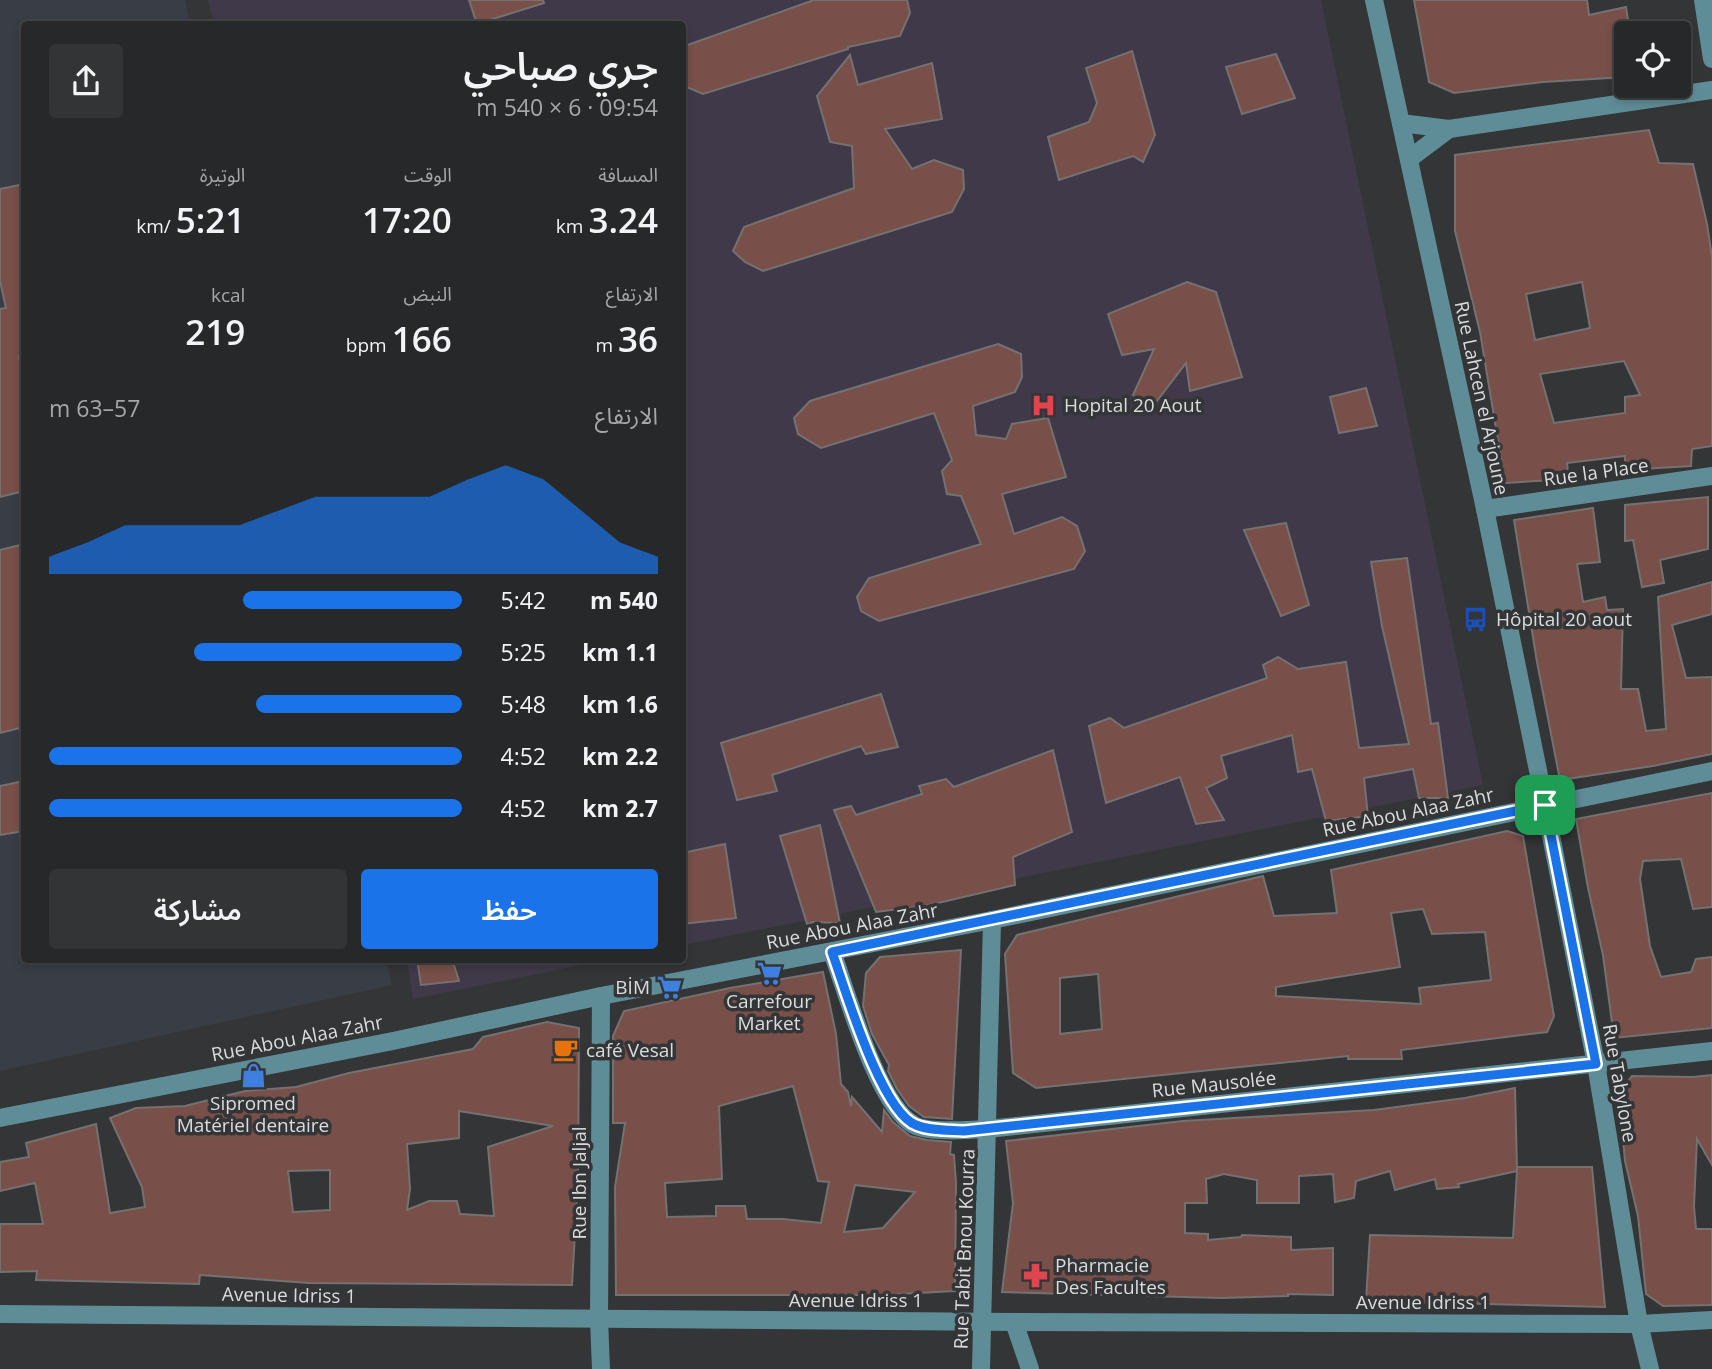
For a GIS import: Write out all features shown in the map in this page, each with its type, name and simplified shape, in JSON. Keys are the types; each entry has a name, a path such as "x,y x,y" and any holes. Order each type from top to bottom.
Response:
{"street":[{"name":"Rue Lahcen el Arjoune","path":"1374,0 1485,509 1545,805"},
{"path":"1703,0 1712,59"},
{"path":"1401,124 1450,129 1712,90"},
{"path":"1409,159 1450,129"},
{"name":"Rue la Place","path":"1485,509 1712,476"},
{"name":"Rue Abou Alaa Zahr","path":"0,1118 992,920 1712,771"},
{"name":"Rue Tabylone","path":"1545,805 1596,1064 1639,1324 1650,1369"},
{"name":"Rue Tabit Bnou Kourra","path":"981,1369 992,920"},
{"name":"Rue Mausolée","path":"832,952 881,1083 896,1107 914,1125 964,1131 1712,1051"},
{"name":"Rue Ibn Jaljal","path":"601,996 601,1369"},
{"name":"Avenue Idriss 1","path":"0,1314 982,1322 1639,1324 1712,1321"},
{"path":"1014,1322 1030,1369"}],"shaded area":[{"path":"0,0 185,0 189,21 21,21 21,963 387,963 392,985 0,1071"},
{"name":"Hopital 20 Aout","path":"208,0 1321,0 1483,785 686,944 686,21 213,21"},
{"path":"408,963 592,963 413,999"}],"building":[{"path":"469,0 543,0 544,3 487,21 476,21"},
{"path":"814,0 907,0 910,13 900,36 848,47 703,94 686,87 686,46"},
{"path":"1414,0 1587,0 1589,15 1626,7 1628,21 1614,21 1614,78 1543,82 1454,93 1429,82"},
{"path":"1132,51 1155,135 1143,162 1133,156 1059,180 1048,137 1089,122 1097,103 1086,68"},
{"path":"1276,54 1295,98 1242,114 1226,67"},
{"path":"850,55 858,85 932,63 942,119 885,129 912,169 934,160 963,170 964,189 952,212 763,271 745,262 733,251 744,227 854,188 852,146 830,142 817,96"},
{"path":"1649,130 1659,163 1693,164 1712,257 1712,446 1692,449 1691,466 1625,470 1625,456 1567,463 1569,479 1505,483 1480,332 1455,231 1455,155","holes":["1582,282 1590,328 1535,340 1526,294","1624,361 1640,395 1625,397 1625,413 1554,423 1540,374"]},
{"path":"21,185 21,492 0,497 0,309 6,308 0,281 0,189"},
{"path":"1187,282 1216,292 1242,377 1190,391 1186,363 1150,410 1133,395 1154,349 1122,355 1108,314"},
{"path":"998,344 1021,354 1022,377 1015,392 973,406 976,435 1006,439 1012,424 1048,418 1066,477 1002,494 1014,534 1062,517 1077,526 1085,551 1074,569 879,621 861,611 857,597 869,578 981,544 961,496 947,494 942,471 952,460 934,413 821,448 798,434 794,418 810,401"},
{"path":"1366,388 1377,426 1339,433 1330,397"},
{"path":"1708,497 1708,549 1660,560 1664,583 1642,587 1633,540 1625,541 1625,505"},
{"path":"1593,508 1600,562 1577,564 1583,602 1605,597 1607,610 1623,609 1621,689 1638,689 1646,731 1666,729 1658,597 1712,582 1712,614 1672,625 1686,678 1712,677 1712,754 1560,780 1514,520"},
{"path":"1286,523 1309,605 1281,616 1244,530"},
{"path":"21,545 21,728 0,733 0,550"},
{"path":"1407,558 1431,724 1438,723 1448,798 1419,798 1413,769 1364,778 1368,816 1326,821 1312,769 1298,772 1292,735 1221,756 1227,778 1206,788 1224,820 1196,824 1180,777 1106,803 1089,726 1110,718 1124,728 1267,678 1263,665 1278,657 1298,669 1346,662 1359,748 1409,744 1382,626 1371,562"},
{"path":"881,694 898,747 866,754 861,746 772,775 777,791 737,800 721,743"},
{"path":"1053,750 1072,832 1013,857 1015,885 925,906 876,912 834,810 851,806 856,815 922,794 919,786 946,779 954,787"},
{"path":"21,782 21,832 0,835 0,786"},
{"path":"1712,793 1712,907 1693,909 1681,859 1643,861 1640,879 1650,946 1661,977 1691,972 1696,959 1712,957 1712,1028 1614,1038 1603,955 1576,819"},
{"path":"820,825 840,923 807,924 780,836"},
{"path":"1507,831 1523,836 1554,1016 1547,1032 1401,1050 1402,1059 1348,1059 1348,1056 1036,1088 1013,1073 1005,954 1017,935 1263,876 1274,916 1337,913 1331,870","holes":["1423,909 1432,934 1485,932 1491,980 1419,988 1421,1004 1276,996 1276,987 1400,967 1391,913","1098,974 1102,1029 1060,1034 1060,978"]},
{"path":"725,844 736,918 686,924 686,852"},
{"path":"961,950 952,1119 924,1117 909,1106 897,1089 888,1071 889,1065 872,1034 863,1006 866,973 880,957"},
{"path":"418,963 453,963 459,981 421,985"},
{"path":"823,972 836,1034 841,1084 848,1092 851,1106 852,1097 882,1132 884,1110 893,1122 910,1136 951,1142 950,1154 954,1155 956,1183 955,1291 880,1295 616,1295 615,1187 625,1123 613,1123 613,1036 624,1011 730,988","holes":["793,1086 818,1181 829,1182 821,1223 747,1219 745,1206 716,1206 716,1216 667,1217 665,1183 722,1179 719,1106","855,1185 915,1192 883,1228 844,1232"]},
{"path":"547,1022 579,1028 578,1181 572,1285 309,1283 200,1275 199,1284 36,1280 37,1271 0,1272 0,1224 43,1224 35,1183 0,1191 0,1162 29,1157 26,1143 96,1124 110,1213 145,1207 142,1187 110,1118 136,1108 185,1106 245,1091 296,1087 349,1073 473,1049 483,1037","holes":["459,1111 553,1126 488,1147 494,1216 460,1214 457,1201 429,1201 407,1210 410,1189 407,1144 459,1138","330,1170 330,1210 293,1212 288,1171"]},
{"path":"1712,1075 1712,1165 1697,1139 1694,1206 1696,1229 1712,1229 1712,1305 1663,1306 1646,1294 1638,1216 1625,1161 1619,1093 1632,1076"},
{"path":"1515,1088 1517,1170 1517,1167 1592,1167 1605,1307 1366,1301 1370,1235 1513,1238 1517,1171 1458,1184 1459,1187 1437,1189 1435,1179 1395,1190 1390,1171 1356,1181 1354,1198 1335,1202 1333,1174 1299,1176 1299,1203 1257,1203 1257,1180 1224,1174 1206,1179 1207,1203 1185,1203 1185,1233 1208,1234 1208,1240 1242,1235 1291,1237 1291,1250 1333,1248 1333,1295 1288,1294 1222,1298 1002,1292 1013,1203 1006,1141 1183,1121 1374,1110 1465,1098"}],"place":[{"name":"Hopital 20 Aout","path":"1044,405"},
{"name":"Hôpital 20 aout","path":"1476,619"},
{"name":"Carrefour Market","path":"769,973"},
{"name":"BİM","path":"670,987"},
{"name":"café Vesal","path":"566,1050"},
{"name":"Sipromed Matériel dentaire","path":"253,1075"},
{"name":"Pharmacie Des Facultes","path":"1035,1276"}],"route":[{"path":"1545,805 1596,1064 964,1131 940,1129 914,1125 896,1107 881,1083 832,952 992,920 1545,805"}]}
